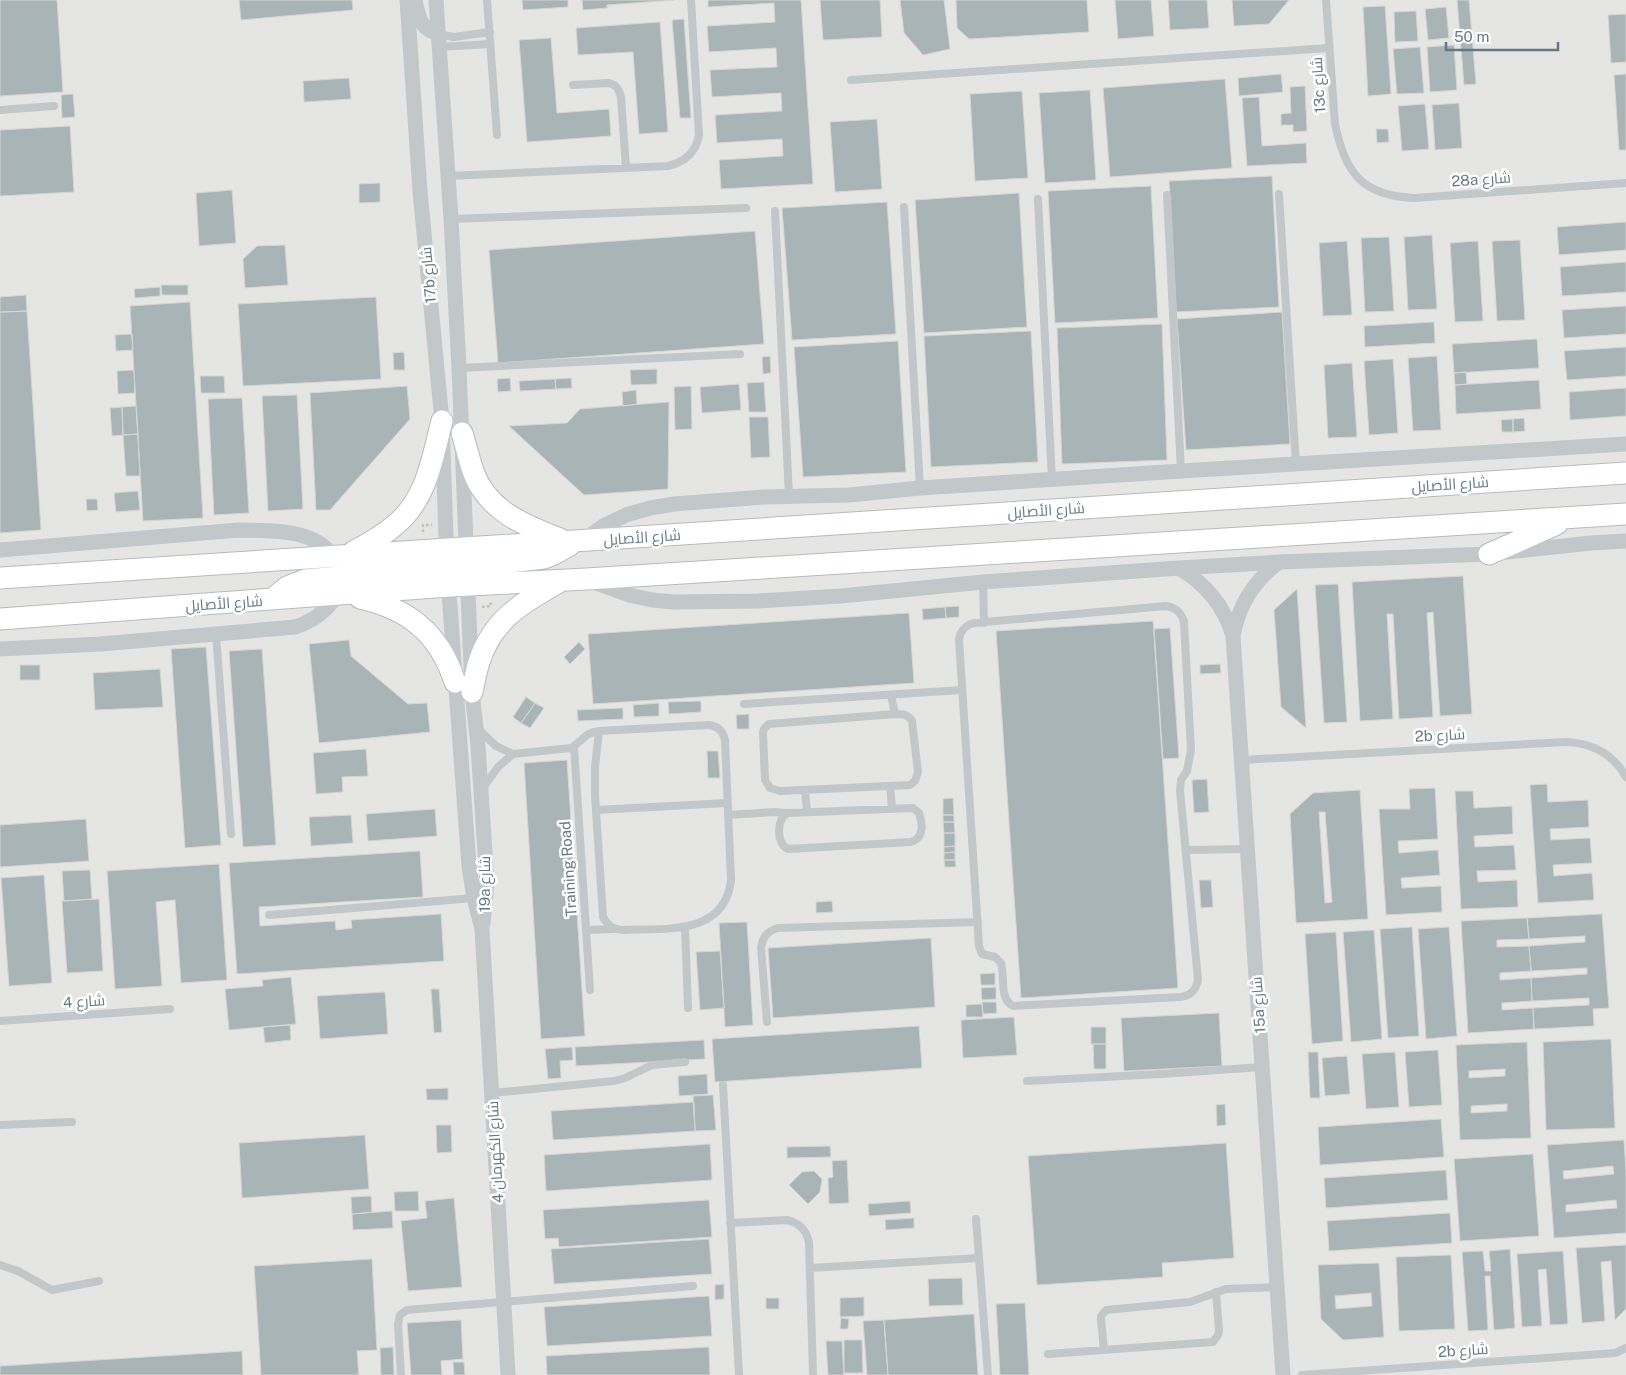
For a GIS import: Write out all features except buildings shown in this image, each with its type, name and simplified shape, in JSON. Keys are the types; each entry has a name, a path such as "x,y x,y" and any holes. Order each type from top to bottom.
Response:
{"main road":[{"path":"342,555 396,525 410,511 417,501 427,478 442,421"},
{"path":"462,433 474,472 480,485 494,503 514,520 574,542"},
{"name":"شارع الأصايل","path":"4,620 340,594 574,542 1626,473"},
{"name":"شارع الأصايل","path":"0,578 342,555 562,580 1626,514"},
{"path":"1489,554 1571,518"},
{"path":"273,599 287,587 305,580 457,567"},
{"path":"340,594 385,604 416,622 439,646 463,687 479,663 498,626 520,605 562,580"}],"street":[{"name":"17b شارع","path":"408,0 420,191 457,567"},
{"path":"415,0 422,24 438,41"},
{"name":"17b شارع","path":"436,0 451,219 462,433 457,567"},
{"path":"574,542 626,515 650,508 698,501 849,495 920,488 1626,444"},
{"path":"0,550 239,530 278,532 312,538 342,555"},
{"path":"586,579 629,595 652,600 683,602 799,599 983,582 1179,568 1489,554 1626,541"},
{"name":"15a شارع","path":"1233,636 1245,599 1260,579 1279,562"},
{"name":"19a شارع","path":"457,567 469,866 474,898 482,929"},
{"name":"15a شارع","path":"1179,568 1200,582 1213,596 1224,612 1233,636 1283,1375"},
{"path":"0,649 101,644 285,628 304,624 312,620 327,609 340,594"},
{"name":"19a شارع","path":"463,687 476,726 487,883 482,929"},
{"name":"شارع الكهرمان 4","path":"482,929 508,1375"}],"lane":[{"path":"487,0 497,136"},
{"path":"448,176 668,166 676,164 689,156 698,142 699,127 691,0"},
{"name":"13c شارع","path":"1326,0 1335,124 1340,146 1348,166"},
{"path":"438,41 490,32"},
{"path":"438,41 490,44"},
{"path":"851,80 1329,48"},
{"path":"573,86 608,83 618,88 621,96 626,168"},
{"path":"0,110 54,106"},
{"name":"28a شارع","path":"1348,166 1355,175 1381,193 1414,198 1626,183"},
{"path":"1279,194 1296,464"},
{"path":"1166,195 1181,471"},
{"path":"1038,199 1052,480"},
{"path":"904,207 920,488"},
{"path":"451,219 746,208"},
{"path":"775,211 789,496"},
{"path":"459,368 740,354"},
{"path":"983,582 984,623"},
{"path":"1166,606 1180,612 1184,622 1191,750 1187,771 1181,780 1180,791 1198,980 1194,990 1186,996 1013,1006 1005,998 1001,963 995,957 986,956 980,951 962,690 959,636 966,626 974,623 984,623 1166,606"},
{"path":"216,634 231,834"},
{"path":"744,704 962,690"},
{"path":"891,695 895,714"},
{"path":"895,714 907,715 912,721 917,776 910,785 780,792 767,784 764,776 762,732 766,726 772,723 895,714"},
{"path":"476,726 488,740 513,754 574,747 585,735 593,731 709,725 722,731 731,880 729,892 721,908 715,915 699,924 685,927 586,930"},
{"path":"599,731 595,768 603,917 608,925 615,929"},
{"name":"2b شارع","path":"1242,760 1566,742 1598,749 1616,763 1626,777"},
{"name":"Training Road","path":"574,747 590,990"},
{"path":"481,792 498,767 513,754"},
{"path":"890,786 892,808"},
{"path":"805,790 807,812"},
{"path":"596,810 727,803"},
{"path":"728,815 913,808 919,813 921,833 915,841 788,849 783,846 780,840 780,821 785,813"},
{"path":"1186,850 1248,849"},
{"path":"269,915 474,898"},
{"path":"767,1022 761,947 764,936 772,929 978,922"},
{"path":"685,927 688,1008"},
{"name":"شارع 4","path":"0,1021 170,1010"},
{"path":"492,1093 614,1081 625,1078 640,1069 652,1065 685,1062"},
{"path":"1027,1081 1262,1067"},
{"path":"723,1085 739,1375"},
{"path":"0,1125 72,1122"},
{"path":"976,1220 988,1375"},
{"path":"730,1222 794,1221 804,1229 808,1236 813,1375"},
{"path":"810,1268 979,1258"},
{"path":"0,1265 18,1271 52,1290 99,1282"},
{"path":"401,1375 398,1324 400,1315 411,1309 693,1286"},
{"path":"1104,1350 1101,1316 1106,1310 1190,1302 1216,1292 1231,1289 1277,1287"},
{"path":"1048,1354 1213,1342 1218,1336 1219,1331 1216,1292"},
{"name":"2b شارع","path":"1302,1375 1615,1352 1626,1348"}],"shaded area":[{"path":"0,0 1626,0 1626,1375 0,1375"}]}
